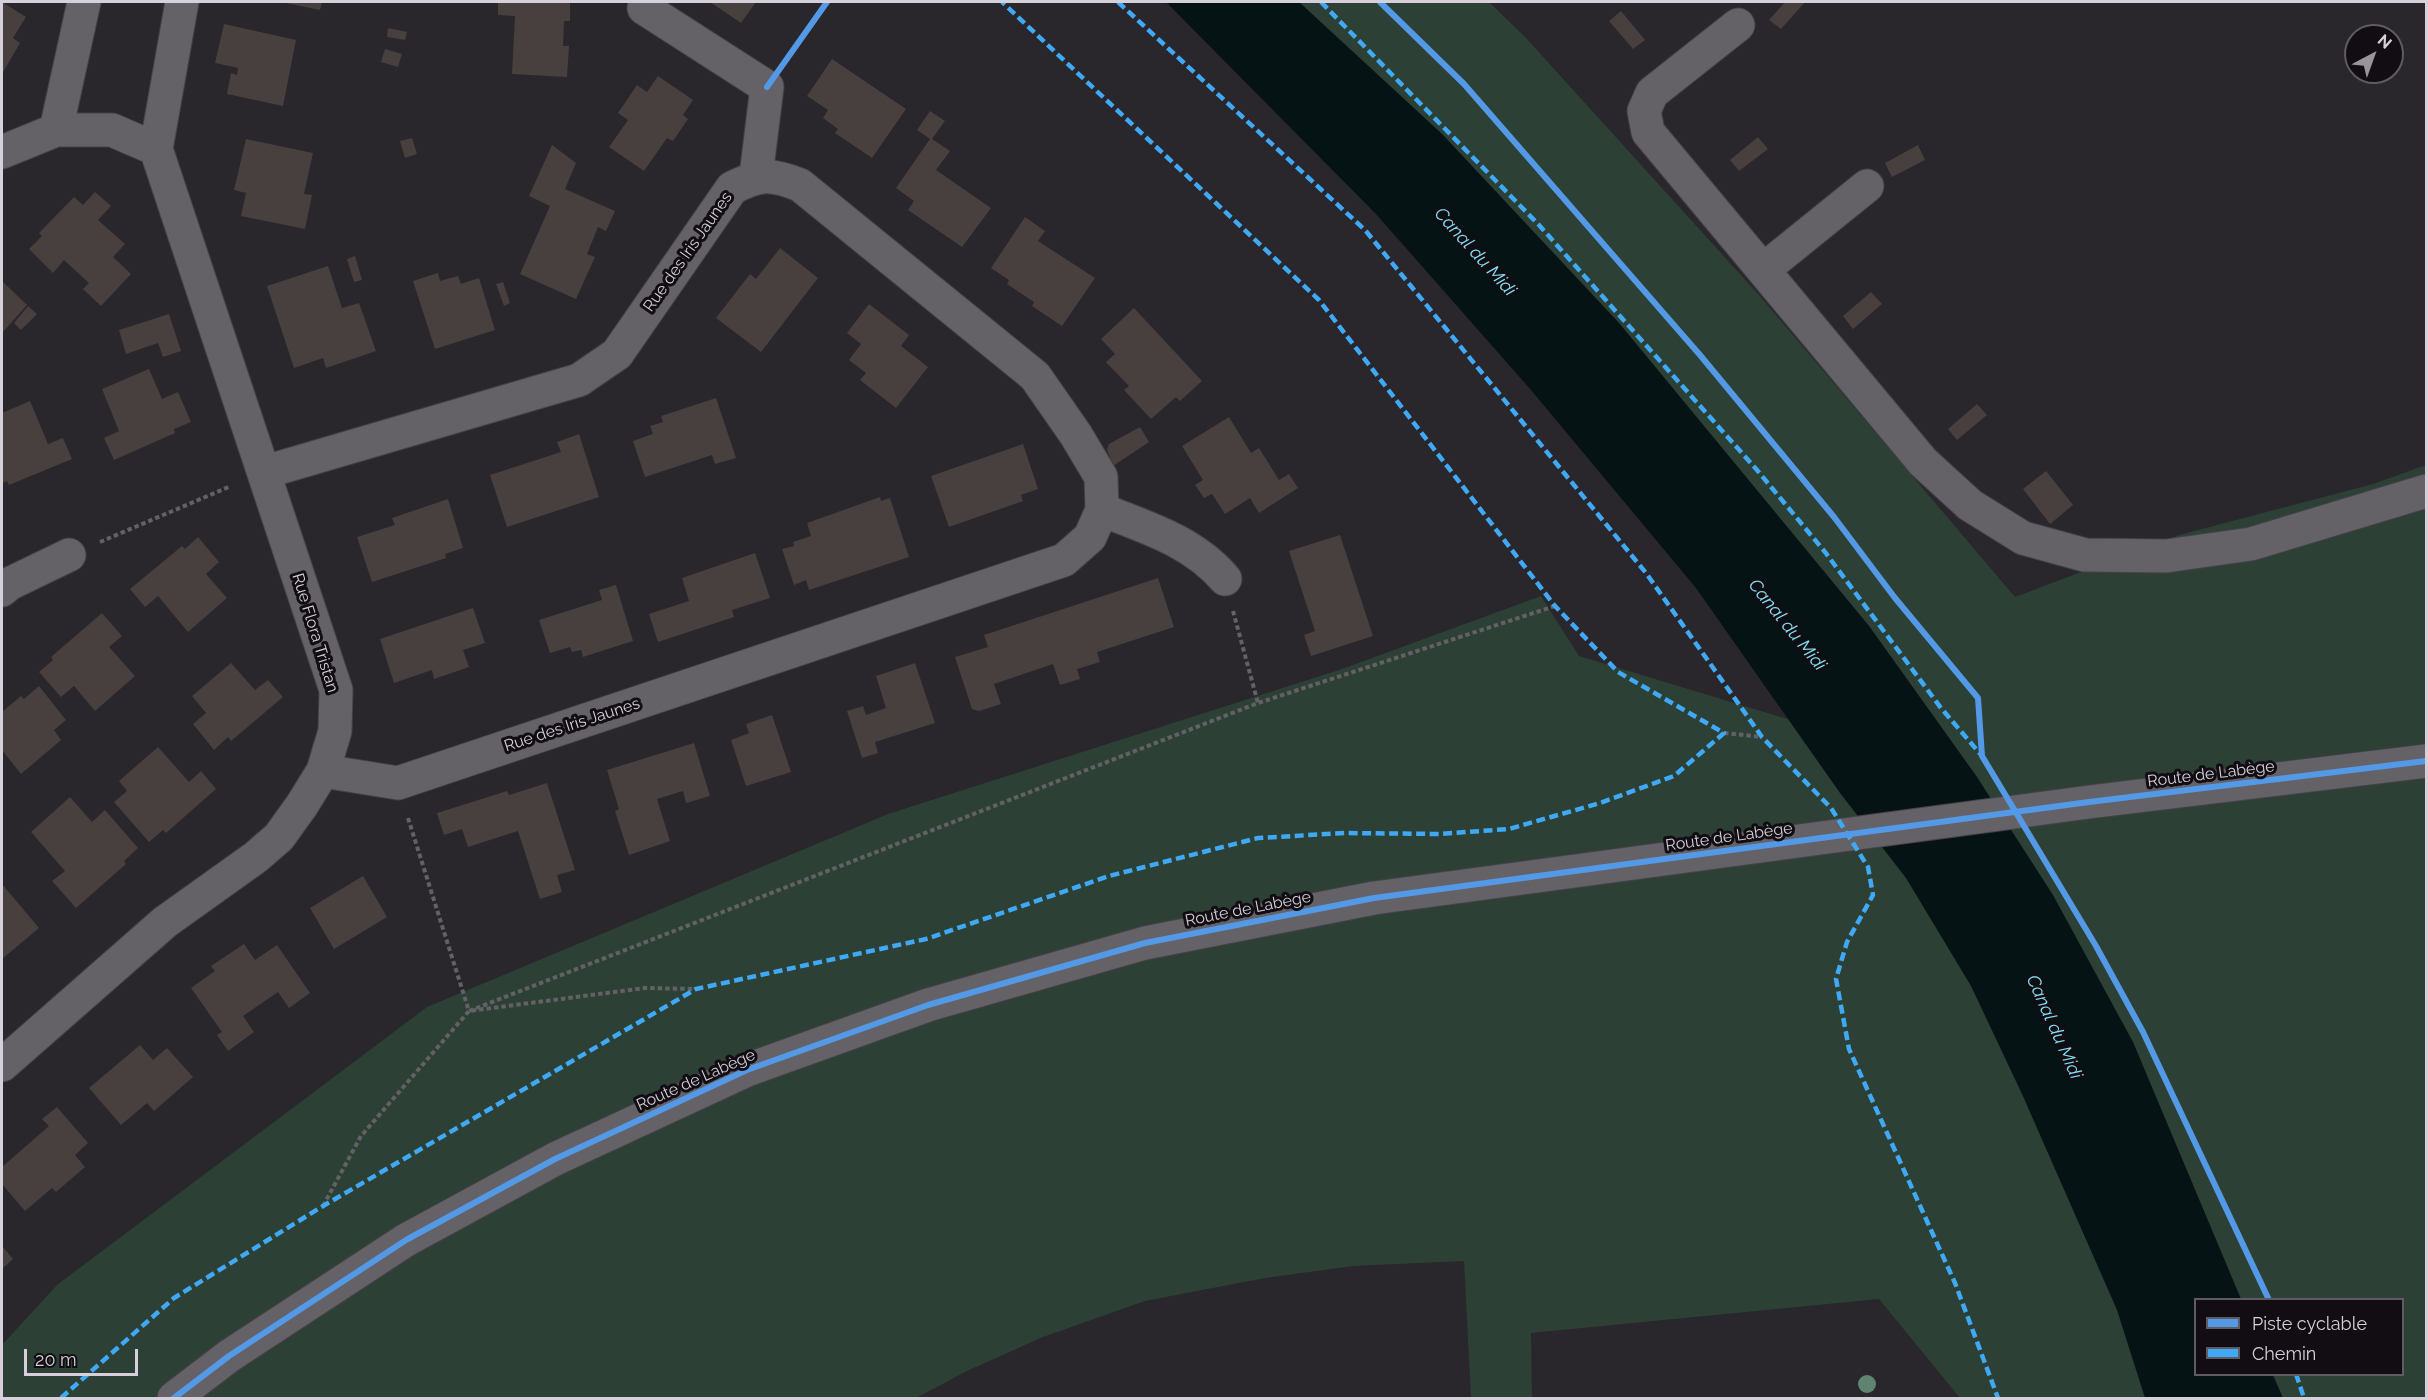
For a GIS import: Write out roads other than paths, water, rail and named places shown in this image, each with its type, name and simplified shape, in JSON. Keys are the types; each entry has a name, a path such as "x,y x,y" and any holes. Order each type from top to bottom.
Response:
{"street":[{"path":"57,130 84,2"},
{"name":"Rue Flora Tristan","path":"2,1065 165,922 256,857 279,837 302,805 322,771 335,731 336,690 156,149 182,2"},
{"path":"644,8 767,87 756,176"},
{"path":"1738,25 1652,93 1644,111 1648,132 1923,462 1970,505 2023,538 2085,555 2166,556 2251,544 2427,491"},
{"path":"2,152 57,130 112,130 156,149"},
{"name":"Rue des Iris Jaunes","path":"265,472 579,380 617,354 732,188 756,176 778,177 800,185 1035,376 1076,435 1101,477 1102,510 1090,537 1064,560 398,783 322,771"},
{"path":"1763,270 1867,186"},
{"path":"1102,510 1178,540 1214,567 1225,579"},
{"path":"2,590 9,584 69,555"},
{"name":"Route de Labège","path":"174,1398 229,1356 406,1240 555,1159 747,1070 928,1005 1145,943 1374,898 2089,802 2427,761"}],"water":[{"name":"Canal du Midi","path":"1166,2 1299,2 1442,134 1619,323 1869,626 1977,777 2053,895 2133,1042 2241,1298 2194,1298 2194,1376 2273,1376 2283,1398 2145,1398 2117,1310 2022,1094 1971,986 1906,878 1840,793 1696,588 1531,390 1376,214"}]}
